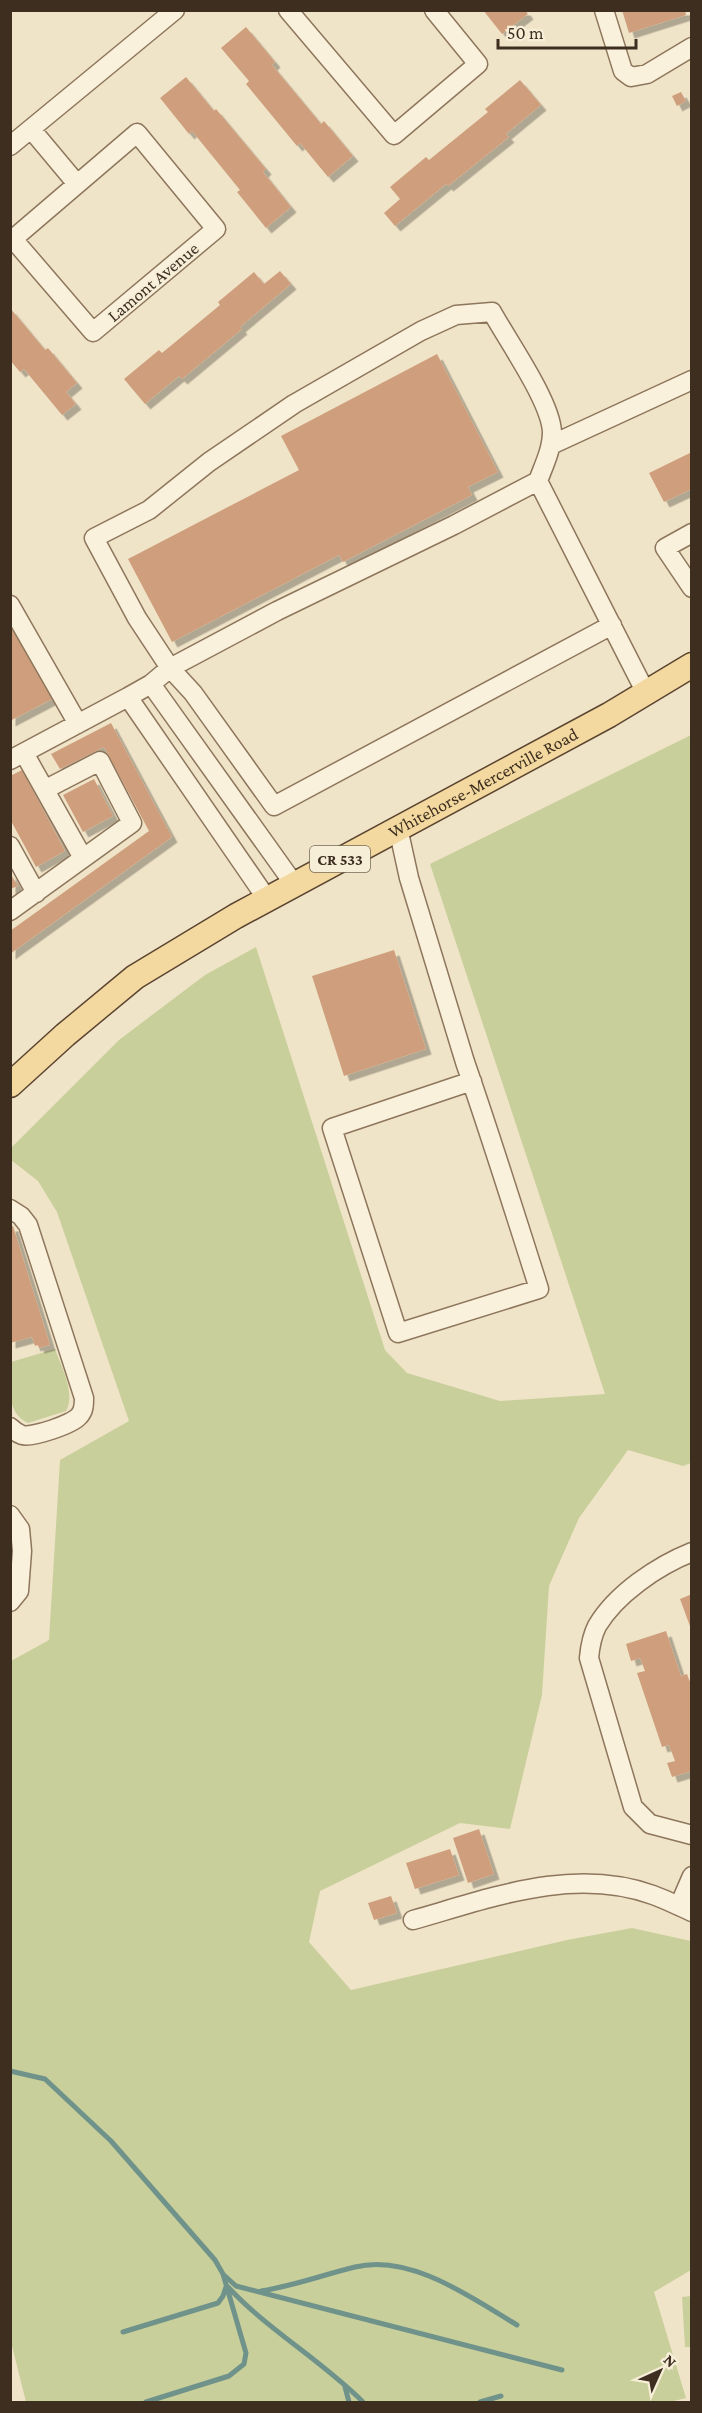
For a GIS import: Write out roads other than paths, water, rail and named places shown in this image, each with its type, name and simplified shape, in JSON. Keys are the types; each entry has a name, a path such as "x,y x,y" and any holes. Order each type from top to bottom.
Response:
{"main road":[{"name":"Whitehorse-Mercerville Road","path":"10,1085 65,1035 135,977 267,898 609,715 692,665"}],"street":[{"path":"10,146 175,10"},
{"path":"288,10 394,135 478,64 434,10"},
{"path":"604,10 623,71 631,77 647,74 692,47"},
{"path":"31,129 77,184"},
{"name":"Lamont Avenue","path":"137,133 216,229 93,332 13,239 77,184 137,133"},
{"path":"83,858 46,789 17,756 129,697 151,684 170,668 277,611 454,525 538,481 551,445 549,412 492,312 456,315 421,331 294,404 209,462 149,510 93,538 137,618 170,668 193,693 274,806 612,625"},
{"path":"551,445 692,380"},
{"path":"538,481 646,693"},
{"path":"692,533 665,548 692,588"},
{"path":"10,605 78,724"},
{"path":"151,684 294,884"},
{"path":"129,697 267,898"},
{"path":"10,912 132,823 100,761 46,789"},
{"path":"398,828 410,878 472,1081 539,1289 398,1333 332,1128 472,1081"},
{"path":"10,846 36,893"},
{"path":"10,1209 21,1216 28,1225 84,1398 83,1411 70,1423 23,1436 10,1427"},
{"path":"10,1515 20,1529 22,1551 19,1591 10,1602"},
{"path":"692,1552 670,1562 642,1580 617,1603 598,1626 591,1640 589,1658 633,1807 650,1824 692,1835"},
{"path":"413,1920 524,1889 573,1883 596,1884 652,1895 685,1909 692,1876"}],"waterway":[{"path":"10,2071 45,2079 111,2141 215,2260 223,2274 246,2353 244,2364 229,2376 146,2402"},
{"path":"261,2291 355,2267 376,2264 397,2266 440,2281 517,2325"},
{"path":"225,2276 236,2286 562,2370"},
{"path":"123,2332 218,2303 226,2287"},
{"path":"228,2287 260,2317 330,2372 363,2402"},
{"path":"345,2387 349,2402"},
{"path":"480,2402 501,2396"}]}
